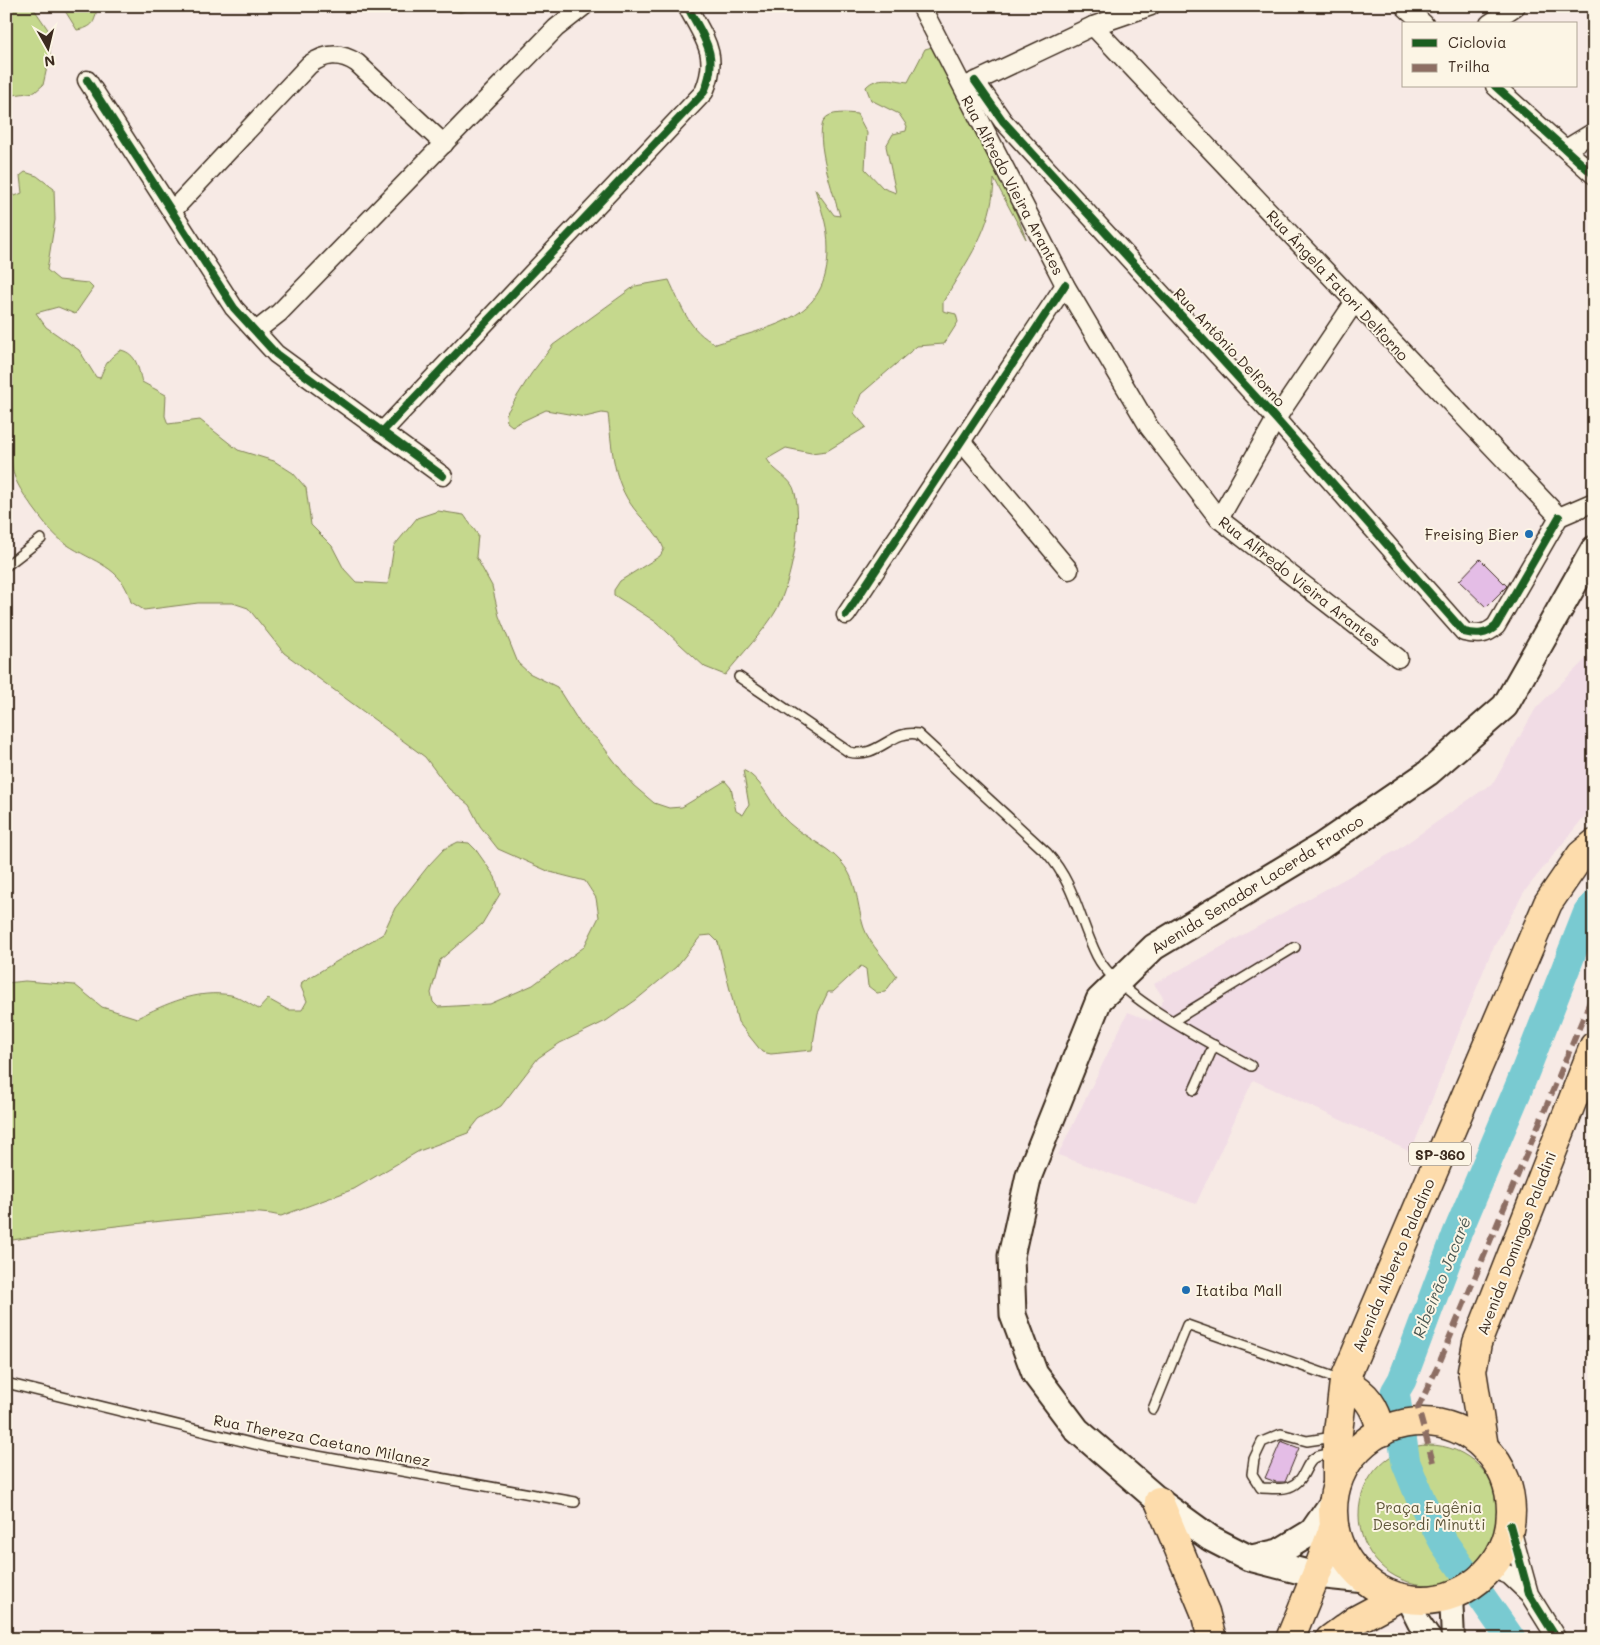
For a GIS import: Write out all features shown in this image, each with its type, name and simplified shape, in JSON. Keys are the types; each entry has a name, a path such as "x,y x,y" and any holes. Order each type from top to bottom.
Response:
{"main road":[{"name":"Avenida Senador Lacerda Franco","path":"1365,1580 1316,1575 1249,1558 1210,1538 1159,1501 1077,1430 1035,1374 1013,1315 1011,1256 1028,1175 1100,1000 1154,947 1320,847 1428,773 1505,706 1594,549"},
{"name":"Avenida Alberto Paladino","path":"1290,1639 1316,1575 1335,1493 1344,1381 1548,903 1580,855 1594,844"},
{"name":"Avenida Domingos Paladini","path":"1484,1447 1472,1371 1477,1343 1594,1046"},
{"path":"1344,1381 1362,1393 1376,1410 1384,1430"},
{"name":"Avenida Domingos Paladini","path":"1423,1422 1456,1429 1484,1447 1502,1470 1510,1496 1510,1525 1504,1547 1491,1568 1454,1594 1429,1600 1403,1598 1381,1590 1365,1580 1344,1556 1335,1493 1348,1461 1365,1442 1384,1430 1404,1424 1423,1422"},
{"path":"1249,1558 1279,1552 1312,1532 1335,1493"},
{"path":"1159,1501 1205,1612 1212,1639"},
{"path":"1330,1639 1356,1620 1403,1598"}],"street":[{"path":"256,331 278,313 556,28 584,6"},
{"path":"382,432 704,92 710,78 712,64 710,49 687,6"},
{"name":"Rua Alfredo Vieira Arantes","path":"921,6 968,84 1065,285 1149,427 1219,519 1398,658"},
{"path":"968,84 1093,26 1151,6"},
{"path":"1404,6 1422,22"},
{"path":"1492,22 1516,6"},
{"name":"Rua Ângela Fatori Delforno","path":"1093,26 1559,517"},
{"path":"172,211 309,66 327,55 348,57 357,63 444,144"},
{"path":"88,80 234,308 276,354 443,476"},
{"name":"Rua Antônio Delforno","path":"968,84 1276,419 1464,632 1478,635 1490,632 1496,626 1559,517"},
{"path":"1497,88 1594,175"},
{"path":"1566,149 1594,132"},
{"path":"846,614 1065,285"},
{"path":"1219,519 1276,419 1354,303"},
{"path":"961,441 1069,570"},
{"path":"1559,517 1594,502"},
{"path":"1510,1525 1516,1540 1521,1569 1529,1594 1557,1639"},
{"path":"1491,1568 1509,1575 1529,1594"},
{"path":"1453,1639 1454,1594"},
{"path":"1403,1598 1430,1639"}],"lane":[{"path":"6,566 41,539"},
{"path":"739,677 849,752 861,755 872,752 898,736 910,732 918,734 1062,869 1097,957 1117,983 1173,1022 1251,1066"},
{"path":"1173,1022 1294,947"},
{"path":"1194,1090 1214,1045"},
{"path":"1153,1409 1187,1325 1344,1381"},
{"name":"Rua Thereza Caetano Milanez","path":"6,1382 267,1446 575,1502"},
{"path":"1335,1493 1332,1455 1320,1454 1310,1460 1302,1476 1289,1487 1261,1488 1252,1474 1254,1459 1262,1442 1281,1434 1307,1441 1327,1438 1339,1425"}],"shaded area":[{"path":"1594,651 1594,810 1587,813 1524,892 1491,952 1411,1152 1253,1080 1196,1204 1058,1155 1128,1012 1151,1021 1164,999 1154,984 1397,850 1494,782 1536,708"}],"green space":[{"path":"6,6 32,6 49,31 50,54 43,85 35,92 6,96"},
{"path":"62,6 97,6 93,23 77,30"},
{"path":"442,6 473,6 465,11 458,12"},
{"path":"932,47 954,60 963,71 1026,239 994,179 993,197 984,229 943,302 943,311 956,314 958,322 944,344 917,346 861,394 854,413 866,427 827,451 811,453 786,448 767,459 787,479 795,493 798,521 791,568 777,609 725,675 705,667 656,622 614,595 614,590 620,581 660,556 664,549 657,536 634,509 624,493 616,471 608,414 602,413 585,417 546,410 512,426 507,422 506,414 531,374 553,345 635,286 669,280 692,325 707,339 716,344 782,322 799,312 813,300 823,283 827,261 826,227 815,189 834,215 840,216 823,153 821,140 824,120 826,117 834,114 857,114 867,133 865,169 883,188 896,193 886,146 893,134 906,131 907,126 899,114 871,100 866,87 870,83 880,80 908,82 925,49"},
{"path":"25,172 37,176 54,189 55,220 47,270 59,280 88,283 93,288 75,314 58,307 36,313 46,327 79,350 96,377 100,378 113,356 121,350 126,352 134,358 142,382 166,395 165,416 168,424 200,420 238,450 274,461 293,473 306,488 311,525 332,546 344,569 356,582 388,584 394,546 417,518 438,511 464,515 478,535 476,557 492,586 499,616 518,663 529,673 557,687 581,725 598,740 633,785 654,803 669,808 682,807 725,781 731,788 736,811 743,815 749,805 743,770 755,778 777,810 789,823 828,850 847,870 854,886 866,934 897,976 885,992 877,993 868,986 866,969 861,966 833,992 828,992 818,1013 812,1050 771,1054 762,1052 738,1022 718,942 711,935 701,936 676,967 636,1000 606,1021 560,1043 538,1058 501,1106 479,1119 468,1133 419,1151 354,1189 281,1216 260,1213 226,1214 6,1241 6,983 25,981 75,985 102,1007 137,1018 182,999 206,994 231,995 259,1009 268,999 288,1010 302,1010 307,1001 301,987 302,982 383,934 395,908 429,865 444,849 458,842 469,843 476,850 495,877 500,894 482,924 440,960 431,993 433,1002 438,1007 490,1004 533,985 584,947 599,917 596,898 585,881 550,872 498,849 480,826 469,805 449,789 425,757 284,653 248,608 233,603 198,603 144,610 131,602 127,590 114,573 62,541 42,519 24,495 15,478 12,467 11,433 6,423 6,191 15,196 22,193 20,176"},
{"name":"Praça Eugênia Desordi Minutti","path":"1429,1445 1456,1451 1468,1457 1478,1466 1487,1476 1493,1488 1499,1515 1493,1542 1487,1554 1478,1564 1468,1573 1456,1579 1429,1585 1402,1579 1390,1573 1380,1564 1371,1554 1365,1542 1359,1515 1365,1488 1371,1476 1380,1466 1390,1457 1402,1451"}],"building":[{"path":"1480,559 1507,586 1486,607 1459,581"},
{"path":"1281,1441 1299,1448 1285,1482 1276,1482 1265,1478"}],"waterway":[{"name":"Ribeirão Jacaré","path":"1511,1639 1444,1543 1421,1500 1406,1463 1395,1392 1402,1380 1456,1236 1519,1087 1587,914 1594,905"}],"marked path":[{"path":"1433,1462 1418,1408 1438,1366 1594,992"}],"cycle path":[{"path":"382,432 704,92 709,79 710,57 704,38 687,6"},
{"path":"87,80 234,308 276,354 443,476"},
{"path":"975,81 1003,121 1276,419 1464,632 1481,634 1496,626 1559,517"},
{"path":"1497,88 1594,175"},
{"path":"846,615 1065,285"},
{"path":"1510,1525 1529,1594 1557,1639"}],"place":[{"name":"Freising Bier","path":"1529,534"},
{"name":"Itatiba Mall","path":"1186,1290"}]}
